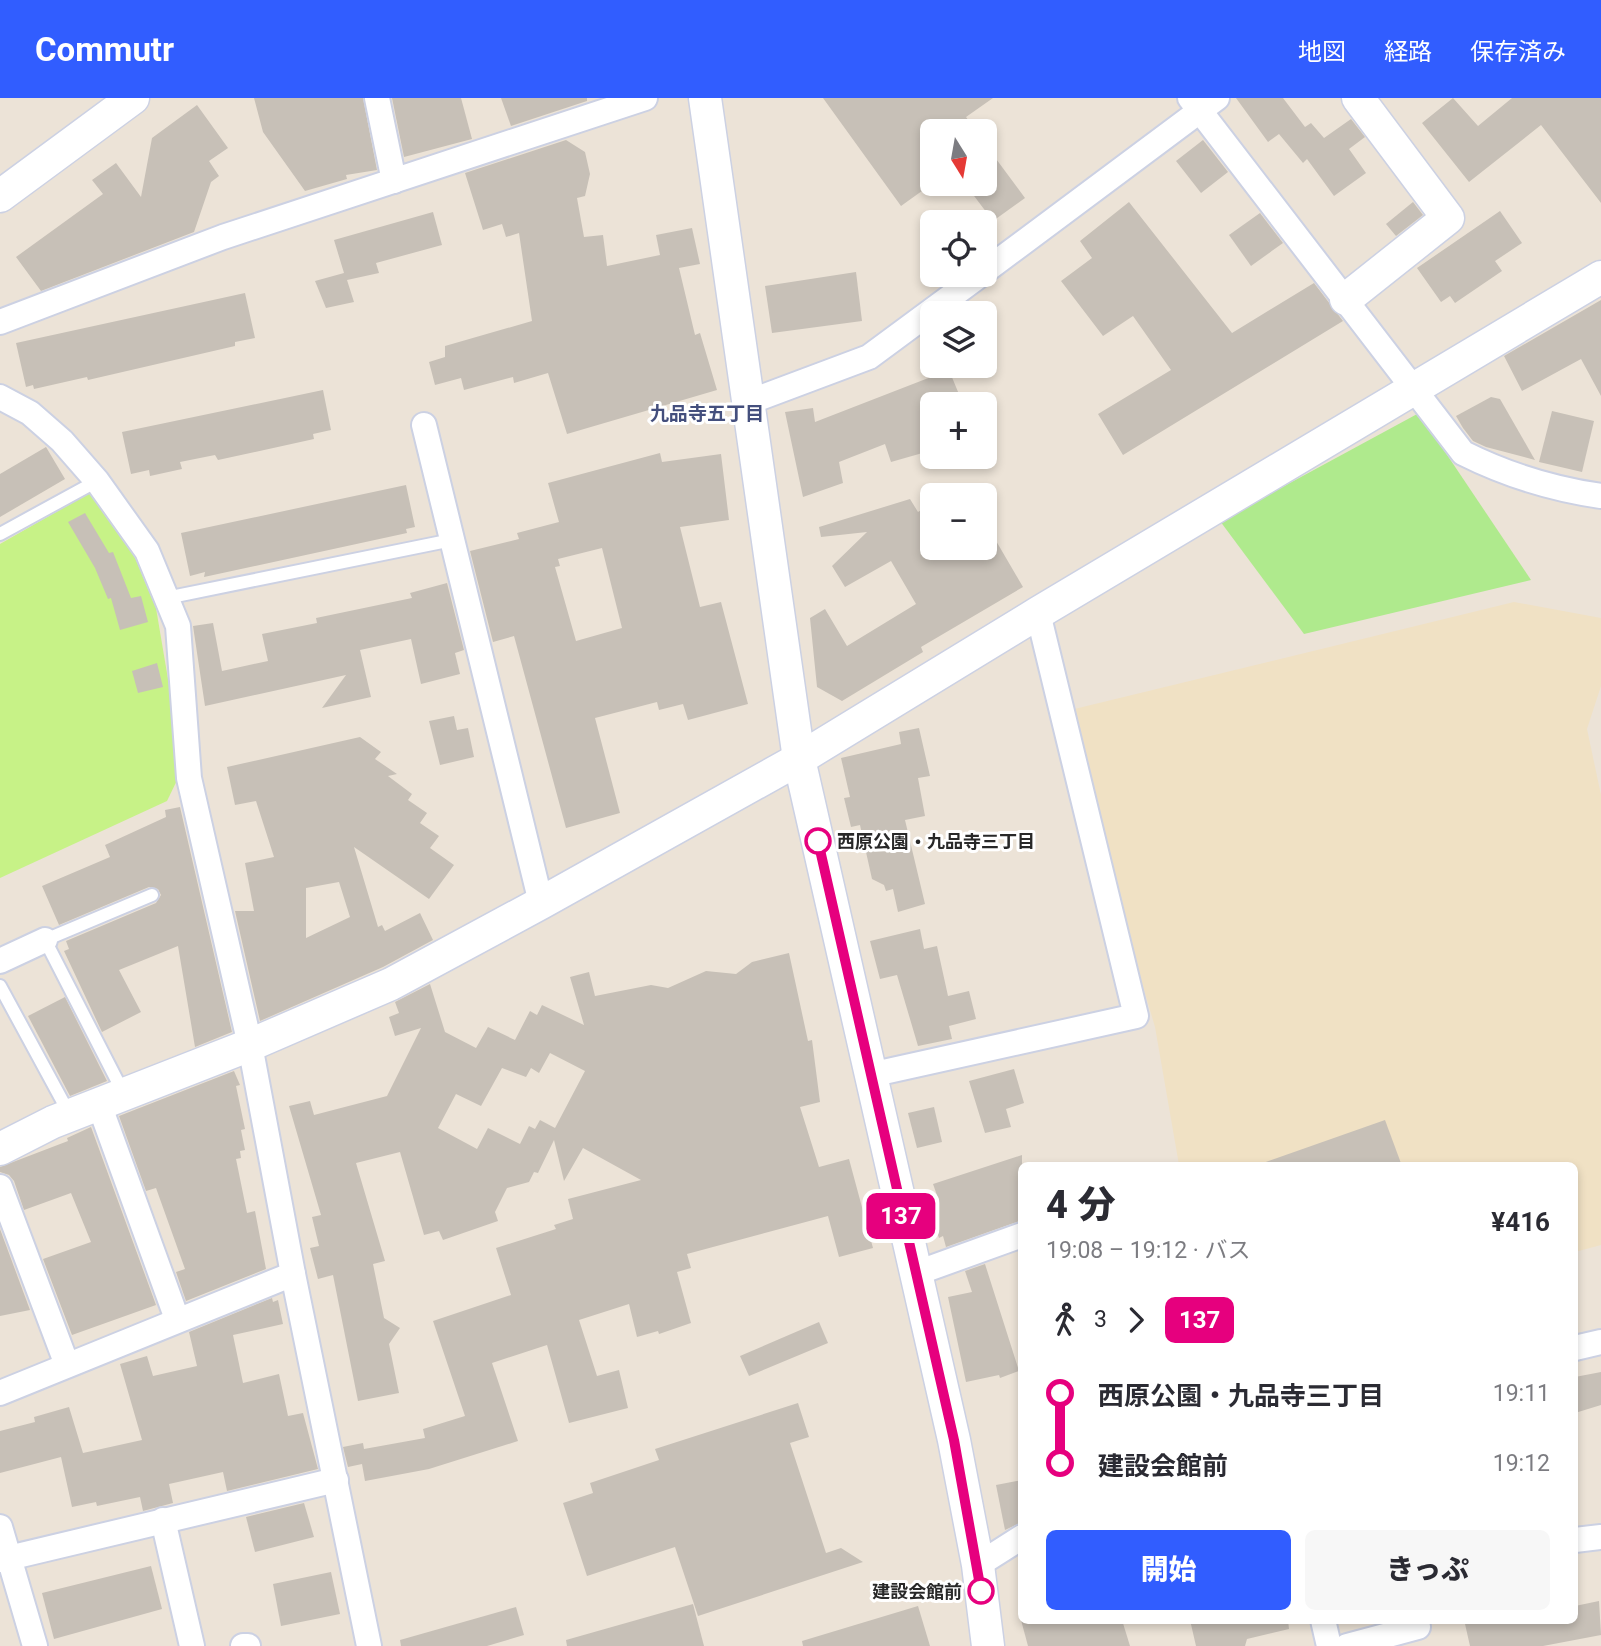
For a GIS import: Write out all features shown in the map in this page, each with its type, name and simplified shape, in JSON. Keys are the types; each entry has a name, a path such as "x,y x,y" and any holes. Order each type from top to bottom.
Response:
{"street":[{"path":"0,196 133,98"},
{"path":"377,98 394,181"},
{"path":"0,322 223,237 645,98"},
{"path":"705,98 799,759 914,1274 954,1440 978,1565 988,1646"},
{"path":"1346,299 1448,218 1358,98"},
{"path":"997,262 1202,102 1463,453 1500,471 1569,492 1601,496"},
{"path":"0,1149 98,1104 250,1045 391,984 541,903 799,759 1038,613 1601,278"},
{"path":"749,402 869,357 964,287"},
{"path":"0,397 30,413 96,481 148,551 178,626 189,778 250,1045 293,1274 369,1646"},
{"path":"424,425 541,903"},
{"path":"870,1076 1136,1016 1038,613"},
{"path":"0,961 45,940"},
{"path":"98,1104 177,1319"},
{"path":"0,1187 67,1365"},
{"path":"914,1274 1018,1236"},
{"path":"0,1393 293,1274"},
{"path":"1578,1347 1601,1342"},
{"path":"5,1558 336,1480"},
{"path":"163,1520 192,1646"},
{"path":"0,1527 5,1558 35,1646"},
{"path":"1578,1540 1601,1537"},
{"path":"978,1565 1018,1540"},
{"path":"1324,1624 1329,1646"},
{"path":"1347,1646 1419,1631"},
{"path":"243,1646 248,1646"}],"lane":[{"path":"0,534 96,481"},
{"path":"166,597 452,540"},
{"path":"98,1104 45,940 152,895"},
{"path":"0,986 98,1104"}],"shaded area":[{"path":"1514,602 1601,618 1601,686 1587,729 1601,795 1601,1245 1578,1251 1578,1162 1178,1162 1155,1027 1062,712"}],"green space":[{"path":"1419,413 1531,580 1304,634 1220,521"},
{"path":"91,492 134,555 156,608 183,768 167,801 0,878 0,544"}],"building":[{"path":"254,98 363,98 377,170 346,175 347,179 305,191 263,132"},
{"path":"392,98 461,98 472,139 404,157"},
{"path":"501,98 587,98 587,101 511,126"},
{"path":"823,98 993,98 966,117 967,119 920,119 920,192 901,206"},
{"path":"1236,98 1283,98 1305,127 1311,123 1324,138 1351,119 1365,137 1349,149 1366,173 1334,196 1307,159 1303,163 1279,134 1268,142"},
{"path":"1453,98 1478,126 1512,98 1601,98 1601,203 1541,125 1469,182 1422,123"},
{"path":"197,105 228,148 209,161 219,176 211,182 194,232 41,291 16,257 103,194 92,180 116,163 141,197 152,138"},
{"path":"566,140 585,152 590,174 585,196 577,198 584,237 603,235 607,266 660,255 656,235 692,228 700,264 679,268 695,335 700,333 717,390 567,434 548,373 514,383 513,377 464,390 461,378 435,385 429,362 445,357 445,346 532,321 519,233 506,237 502,224 483,230 465,173"},
{"path":"1203,140 1228,172 1201,193 1176,161"},
{"path":"998,162 1025,198 997,218 997,210 985,210 974,196 998,196"},
{"path":"1129,202 1232,333 1314,283 1343,321 1123,455 1098,414 1171,370 1133,316 1103,336 1061,281 1092,258 1080,241"},
{"path":"1413,202 1423,215 1396,236 1386,224"},
{"path":"1500,211 1522,243 1495,261 1502,271 1455,303 1450,296 1441,302 1417,268"},
{"path":"433,212 442,245 376,263 379,273 347,280 354,302 326,308 315,281 344,273 334,240"},
{"path":"1260,213 1283,243 1251,266 1229,235"},
{"path":"856,272 862,321 772,333 765,286"},
{"path":"245,293 255,338 235,342 235,346 88,380 87,377 34,389 33,385 26,387 16,343"},
{"path":"1601,300 1601,396 1581,359 1522,391 1504,356"},
{"path":"928,378 952,378 958,392 920,392 920,454 891,462 885,444 839,462 843,483 803,497 785,412 813,408 815,422"},
{"path":"323,390 331,430 313,434 314,439 218,460 215,455 180,462 182,469 150,476 149,470 131,474 122,432"},
{"path":"1491,397 1500,399 1535,460 1486,447 1473,441 1463,428 1456,416"},
{"path":"1552,411 1594,421 1582,472 1539,462"},
{"path":"46,447 65,479 0,517 0,474"},
{"path":"660,453 662,462 721,454 729,520 680,527 700,607 721,602 748,704 688,720 683,704 659,710 657,702 595,718 620,813 566,828 514,636 493,642 470,551 519,539 517,533 559,522 548,483","holes":["602,548 622,628 576,641 555,567 560,566 558,559"]},
{"path":"406,485 415,527 406,529 407,533 204,577 205,572 190,576 181,533"},
{"path":"910,499 918,512 920,511 920,560 997,560 997,543 1023,587 921,647 923,652 842,701 817,687 810,618 825,609 847,646 916,604 891,561 845,587 832,566 867,532 821,537 819,527"},
{"path":"85,513 109,553 113,552 131,598 141,596 148,622 120,630 111,598 108,599 95,568 68,522"},
{"path":"447,583 464,650 455,653 460,674 421,684 411,639 360,650 371,697 322,708 346,675 205,706 193,626 213,623 222,671 268,661 262,634 317,623 316,618 412,598 410,593"},
{"path":"157,663 163,687 138,693 132,671"},
{"path":"454,716 457,730 468,728 474,757 440,765 429,721"},
{"path":"919,728 930,776 918,778 925,816 905,820 925,904 898,912 893,889 886,891 884,885 872,879 860,825 851,827 844,798 850,797 841,758 901,744 899,732"},
{"path":"360,737 381,752 375,759 397,774 388,776 412,794 408,800 427,813 420,823 439,836 430,848 454,865 429,899 354,847 378,927 382,925 385,931 420,913 433,940 383,967 260,1021 235,911 254,911 245,863 274,857 256,801 235,805 227,767","holes":["339,882 350,917 306,938 306,888"]},
{"path":"180,807 232,1032 195,1047 178,946 119,970 141,1012 102,1032 64,951 69,949 66,941 156,903 161,895 158,889 149,887 59,925 42,886 110,857 105,845 166,817 165,810"},
{"path":"920,929 924,949 937,946 948,996 969,991 976,1019 949,1026 952,1039 918,1046 897,975 880,979 870,941"},
{"path":"789,953 808,1041 812,1040 820,1102 800,1107 819,1167 849,1159 873,1248 839,1257 828,1216 687,1254 691,1268 677,1272 691,1323 659,1334 658,1331 637,1337 629,1304 579,1320 597,1376 619,1370 628,1408 569,1423 547,1345 492,1363 518,1441 429,1469 365,1481 362,1464 348,1467 343,1447 363,1443 364,1449 425,1438 423,1429 465,1416 433,1321 511,1295 496,1248 556,1229 554,1225 573,1219 568,1199 641,1180 583,1148 564,1181 554,1140 538,1173 534,1172 529,1182 507,1188 495,1212 498,1221 443,1240 439,1231 424,1235 400,1152 356,1163 385,1261 373,1264 384,1318 400,1328 389,1344 399,1393 358,1401 333,1275 318,1279 310,1248 319,1246 312,1217 321,1215 289,1106 310,1101 314,1115 387,1096 421,1028 395,1036 389,1017 399,1013 395,1002 430,984 445,1032 476,1048 488,1027 515,1040 530,1011 537,1015 542,1005 584,1025 570,977 589,972 595,996 651,985 668,988 706,971 736,974 752,962","holes":["550,1053 585,1071 555,1128 540,1120 535,1129 529,1126 520,1144 488,1128 477,1149 438,1128 456,1094 481,1106 502,1068 526,1077 531,1068 539,1073"]},
{"path":"65,997 107,1081 70,1096 28,1016"},
{"path":"1014,1069 1024,1103 1006,1109 1011,1127 985,1133 969,1081"},
{"path":"234,1071 240,1085 236,1086 245,1129 241,1130 245,1150 240,1151 241,1158 236,1159 247,1213 255,1211 266,1269 186,1301 176,1272 185,1269 156,1188 146,1191 119,1116"},
{"path":"934,1107 942,1142 917,1148 908,1113"},
{"path":"1385,1120 1401,1162 1266,1162"},
{"path":"91,1127 156,1305 72,1335 43,1259 91,1242 71,1193 24,1210 14,1181 9,1175 0,1172 0,1167 68,1141 67,1138"},
{"path":"1022,1155 1022,1162 1018,1162 1018,1221 946,1247 943,1236 939,1238 928,1205 939,1201 933,1184"},
{"path":"0,1229 30,1310 0,1316"},
{"path":"985,1264 1018,1371 1000,1378 999,1375 966,1382 948,1297 972,1292 965,1271"},
{"path":"272,1298 273,1302 278,1300 283,1324 233,1335 243,1383 279,1374 288,1416 303,1413 318,1469 227,1491 223,1472 169,1484 173,1503 143,1511 140,1497 97,1506 96,1502 72,1507 61,1457 0,1473 0,1431 35,1422 34,1417 69,1407 83,1453 142,1440 120,1364 147,1356 153,1376 197,1366 189,1332"},
{"path":"819,1322 828,1343 749,1376 740,1356"},
{"path":"1601,1372 1601,1405 1578,1412 1578,1376"},
{"path":"798,1403 809,1437 790,1443 826,1553 841,1548 863,1562 698,1616 675,1547 587,1576 563,1503 593,1493 590,1483 659,1460 655,1449"},
{"path":"1018,1481 1018,1524 1005,1530 996,1485"},
{"path":"304,1503 314,1537 255,1552 246,1517"},
{"path":"151,1566 162,1609 54,1639 42,1593"},
{"path":"331,1572 340,1614 281,1626 273,1584"},
{"path":"1599,1601 1601,1635 1543,1646 1470,1646 1465,1624 1578,1624 1578,1605"},
{"path":"693,1604 704,1646 567,1646 566,1640"},
{"path":"918,1606 930,1646 803,1646 802,1641"},
{"path":"516,1607 524,1635 487,1646 401,1646 400,1640"},
{"path":"1022,1624 1123,1624 1130,1646 1028,1646"},
{"path":"1191,1624 1288,1624 1289,1629 1247,1639 1245,1646 1196,1646"}],"bus line":[{"name":"137","path":"818,841 914,1274 954,1440 981,1591"}],"place":[{"name":"西原公園・九品寺三丁目","path":"818,841"},
{"name":"建設会館前","path":"981,1591"}],"district":[{"name":"九品寺五丁目","path":"707,413"}]}
